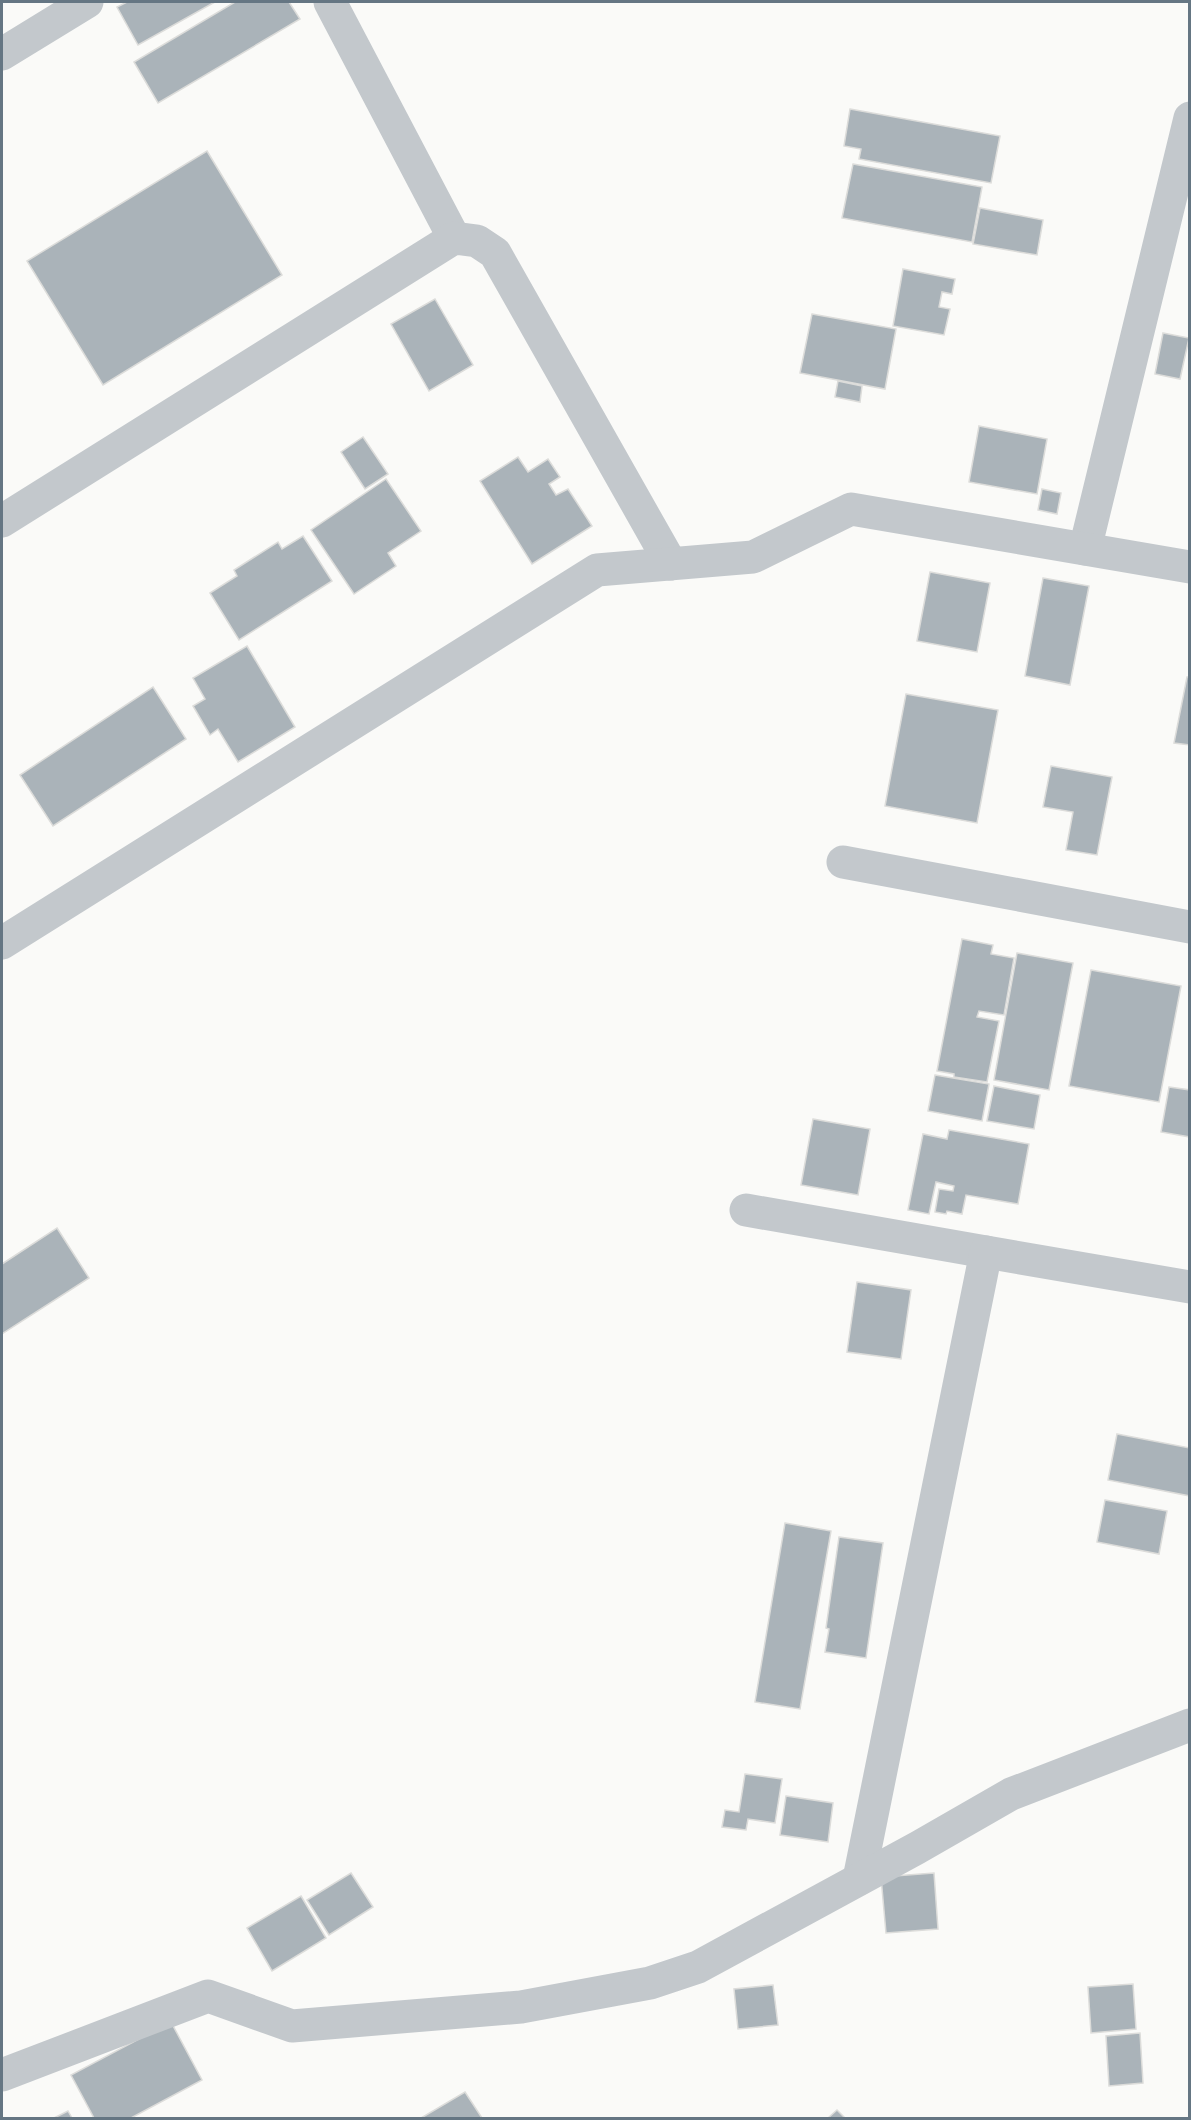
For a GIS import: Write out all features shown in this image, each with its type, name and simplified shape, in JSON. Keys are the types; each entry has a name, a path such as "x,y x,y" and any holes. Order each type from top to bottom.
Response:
{"street":[{"path":"2,54 87,2"},
{"path":"330,2 454,238"},
{"path":"1085,549 1190,118"},
{"path":"2,521 454,238 477,241 495,253 671,564"},
{"path":"2,944 597,570 753,557 851,509 1190,567"},
{"path":"843,862 1190,927"},
{"path":"746,1210 1190,1287"},
{"path":"859,1879 986,1251"},
{"path":"2,2075 208,1996 292,2026 521,2007 650,1983 698,1967 1011,1794 1190,1725"}],"building":[{"path":"127,2 215,2 138,45 117,7"},
{"path":"235,2 289,2 300,19 158,103 134,62"},
{"path":"850,109 1000,136 991,183 859,159 861,149 844,146"},
{"path":"207,151 282,275 103,385 27,261"},
{"path":"853,164 982,187 972,242 842,218"},
{"path":"980,208 1043,220 1037,255 973,244"},
{"path":"903,269 955,279 952,294 942,292 939,307 950,309 944,335 893,326"},
{"path":"435,299 473,365 429,391 391,324"},
{"path":"812,314 896,329 885,389 800,373"},
{"path":"1163,333 1189,338 1180,379 1155,374"},
{"path":"838,381 862,386 860,402 835,397"},
{"path":"979,426 1047,439 1037,494 969,482"},
{"path":"363,437 388,474 365,489 341,452"},
{"path":"518,457 528,472 548,459 560,477 549,484 556,495 568,489 592,526 532,564 480,481"},
{"path":"386,479 421,531 388,553 396,566 354,594 311,530"},
{"path":"1042,489 1061,493 1057,514 1038,510"},
{"path":"303,536 332,581 239,640 210,593 237,576 234,570 278,542 282,549"},
{"path":"930,572 990,583 977,652 917,641"},
{"path":"1043,578 1089,586 1070,685 1025,676"},
{"path":"247,646 295,727 238,762 218,729 210,735 193,706 205,699 193,678"},
{"path":"1187,677 1190,677 1190,745 1174,743"},
{"path":"153,687 186,739 53,826 20,775"},
{"path":"906,694 998,710 977,823 885,806"},
{"path":"1051,766 1112,777 1097,855 1066,850 1073,812 1043,807"},
{"path":"962,939 993,945 991,954 1014,958 1004,1015 979,1011 977,1017 999,1021 987,1082 954,1077 954,1074 937,1071"},
{"path":"1017,953 1073,963 1049,1090 994,1080"},
{"path":"1091,970 1181,986 1159,1102 1069,1086"},
{"path":"935,1075 989,1084 982,1121 928,1111"},
{"path":"994,1086 1040,1095 1034,1129 987,1121"},
{"path":"1169,1087 1190,1090 1190,1137 1161,1132"},
{"path":"813,1119 870,1129 858,1195 801,1185"},
{"path":"949,1130 1029,1144 1018,1204 966,1195 962,1214 947,1211 946,1214 935,1212 939,1189 953,1191 954,1186 936,1182 929,1214 908,1210 923,1134 947,1139"},
{"path":"57,1228 89,1278 2,1334 2,1264"},
{"path":"857,1282 911,1290 901,1359 847,1352"},
{"path":"1117,1434 1190,1448 1190,1496 1108,1480"},
{"path":"1105,1500 1167,1511 1159,1554 1097,1542"},
{"path":"785,1523 831,1531 800,1709 755,1702"},
{"path":"839,1537 883,1543 866,1658 825,1652 829,1629 826,1628"},
{"path":"745,1774 782,1779 775,1823 748,1819 746,1830 722,1827 725,1810 739,1812"},
{"path":"786,1796 833,1803 828,1842 780,1835"},
{"path":"351,1873 373,1907 329,1935 307,1900"},
{"path":"934,1873 938,1929 886,1933 881,1877"},
{"path":"301,1896 326,1938 272,1971 247,1928"},
{"path":"1133,1984 1136,2029 1091,2033 1088,1987"},
{"path":"773,1985 778,2025 738,2029 734,1989"},
{"path":"171,2022 202,2080 131,2118 94,2118 71,2075"},
{"path":"1140,2033 1143,2083 1109,2086 1106,2036"},
{"path":"465,2092 482,2118 421,2118"},
{"path":"837,2110 845,2118 828,2118"},
{"path":"68,2111 72,2118 54,2118"}]}
